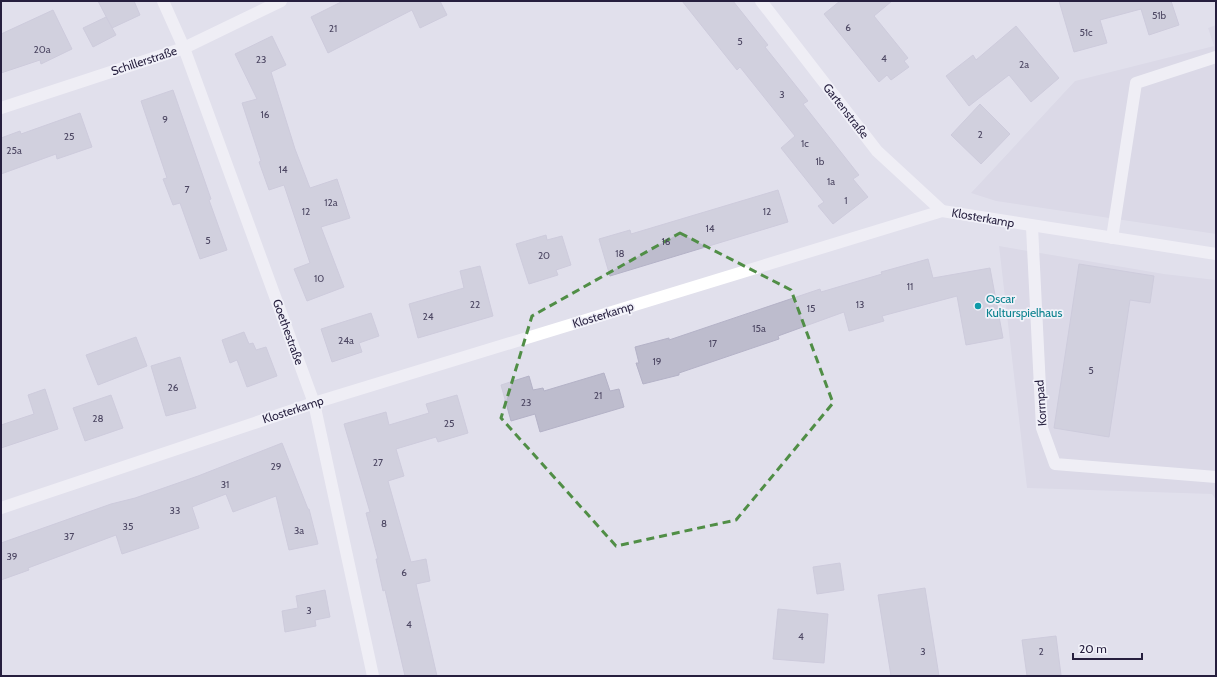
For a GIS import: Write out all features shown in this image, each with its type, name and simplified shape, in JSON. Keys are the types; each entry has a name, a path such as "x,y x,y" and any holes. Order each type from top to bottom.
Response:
{"street":[{"name":"Goethestraße","path":"163,1 184,48 314,403 373,676"},
{"name":"Schillerstraße","path":"1,108 184,48 281,1"},
{"name":"Gartenstraße","path":"761,1 877,150 942,211"},
{"path":"1112,238 1136,84 1216,57"},
{"name":"Klosterkamp","path":"1,508 314,403 942,211 1032,227 1216,254"},
{"name":"Korrnpad","path":"1032,227 1042,428 1055,464 1216,477"}],"highlighted area":[{"path":"680,233 791,290 833,403 736,520 616,546 501,418 532,316"}],"shaded area":[{"path":"1216,25 1216,234 996,201 971,193 1075,81 1214,46 1208,28"},
{"path":"999,246 1164,274 1216,280 1216,500 1212,494 1027,488"}],"building":[{"path":"98,1 134,1 140,15 112,28"},
{"path":"343,1 440,1 447,15 420,28 412,10 328,53 311,17"},
{"path":"682,1 733,1 768,45 765,47 808,101 803,104 859,175 853,179 868,197 833,224 818,206 824,202 781,148 795,136 740,67 737,70"},
{"path":"840,1 892,1 874,16 908,58 904,61 909,67 891,80 887,75 879,82 824,14"},
{"path":"1059,1 1171,1 1179,25 1149,35 1141,9 1100,20 1107,43 1074,52"},
{"path":"53,10 72,49 41,64 40,60 1,73 1,34"},
{"path":"106,17 116,35 93,47 83,28"},
{"path":"1016,26 1059,78 1031,102 1009,75 969,106 946,76 973,55 976,60"},
{"path":"272,36 286,65 271,72 295,149 310,188 337,179 350,218 321,227 344,287 307,301 294,269 310,263 284,185 269,190 259,162 261,161 242,103 257,99 235,54"},
{"path":"173,90 227,250 200,259 180,203 173,205 163,179 167,178 141,101"},
{"path":"980,104 1010,134 981,164 951,135"},
{"path":"80,113 92,147 57,159 56,154 1,174 1,138 20,131 21,134"},
{"path":"778,190 788,222 610,276 599,239 630,230 631,234"},
{"path":"546,235 547,240 562,236 571,265 556,270 558,275 529,284 516,244"},
{"path":"928,259 933,278 990,268 1003,338 966,345 957,296 882,316 884,321 849,331 844,312 778,336 779,339 679,373 679,375 643,384 636,363 639,363 635,347 669,338 669,340 820,289 821,292 882,274 881,272"},
{"path":"1079,264 1154,276 1150,303 1130,300 1109,437 1054,428"},
{"path":"480,266 493,316 418,338 409,304 464,288 460,271"},
{"path":"371,313 379,336 359,343 362,352 332,362 321,329"},
{"path":"244,332 249,344 253,343 256,350 266,347 277,376 247,387 237,360 230,363 222,340"},
{"path":"136,337 147,366 98,385 86,355"},
{"path":"180,357 196,408 166,416 151,366"},
{"path":"604,373 610,391 619,389 624,407 540,432 535,414 511,421 501,385 529,376 533,390 543,388 544,391"},
{"path":"45,389 58,429 1,448 1,425 34,414 28,395"},
{"path":"111,395 123,428 85,441 73,408"},
{"path":"457,395 468,433 438,442 436,437 396,449 404,476 388,481 411,562 426,559 430,581 416,584 437,676 405,676 385,590 383,591 376,559 378,559 366,513 370,512 344,424 386,412 389,425 429,413 426,404"},
{"path":"282,443 309,509 318,544 289,550 276,496 233,512 226,494 192,507 199,528 122,554 116,535 28,568 29,570 1,580 1,543 111,504 135,498 198,476"},
{"path":"840,563 844,590 817,594 813,567"},
{"path":"925,588 939,676 891,676 878,595"},
{"path":"325,590 330,617 315,620 316,626 285,632 282,611 298,608 296,596"},
{"path":"778,609 828,614 824,663 773,659"},
{"path":"1056,636 1061,675 1027,676 1022,640"}],"place":[{"name":"Oscar Kulturspielhaus","path":"978,306"}]}
